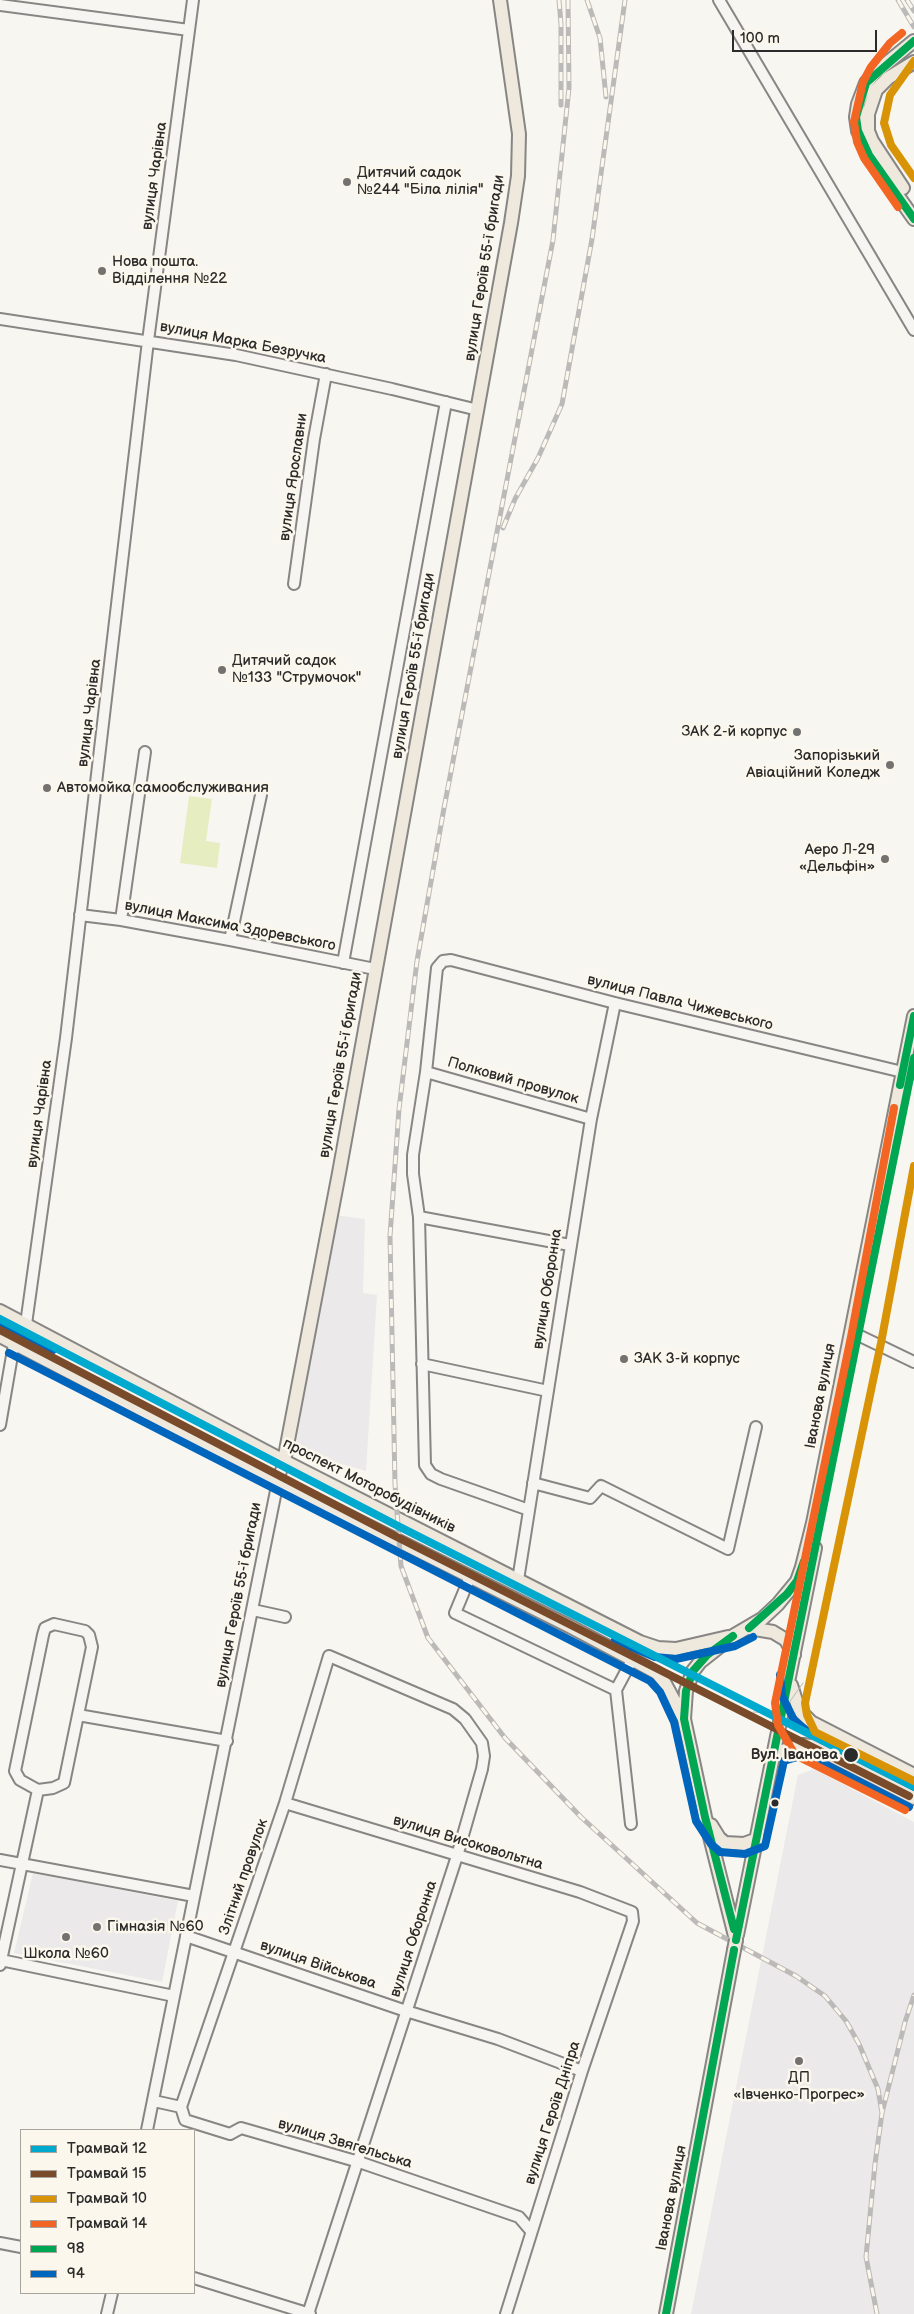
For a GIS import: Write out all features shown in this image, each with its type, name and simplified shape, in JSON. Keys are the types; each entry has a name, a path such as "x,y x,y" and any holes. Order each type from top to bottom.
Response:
{"main road":[{"name":"вулиця Героїв 55-ї бригади","path":"284,1461 478,410 518,176 519,134 500,0"},
{"path":"914,41 876,72 866,83 858,104 856,117 858,131 869,154 914,219"},
{"path":"913,63 888,78 876,90 869,106 868,131 876,150 914,204"},
{"name":"Іванова вулиця","path":"666,2314 735,1945 776,1753 858,1335 907,1073 914,1016"},
{"name":"Іванова вулиця","path":"735,1945 684,1719 686,1690 693,1671 708,1655 733,1636 749,1628 787,1594 797,1581 813,1523 907,1073 914,1058"},
{"name":"проспект Моторобудівників","path":"0,1311 284,1461 640,1642 658,1648 676,1649 733,1636"},
{"path":"0,1336 278,1481 656,1673 663,1680 684,1719"},
{"path":"749,1628 773,1632 786,1640 794,1655"},
{"path":"790,1674 795,1703 801,1713 811,1722 914,1775"},
{"path":"776,1753 803,1745 812,1746 914,1798"},
{"path":"705,1817 719,1838 726,1842 744,1844 758,1840"}],"street":[{"name":"вулиця Чарівна","path":"0,1425 14,1344 26,1324 66,1038 148,341 193,0"},
{"path":"719,0 914,330"},
{"path":"5,4 189,30"},
{"name":"вулиця Марка Безручка","path":"0,319 236,355 478,410"},
{"name":"вулиця Ярославни","path":"294,584 314,438 326,374"},
{"path":"343,963 446,402"},
{"path":"121,920 145,752"},
{"path":"230,940 260,795"},
{"name":"вулиця Максима Здоревського","path":"80,916 121,920 375,969"},
{"name":"вулиця Павла Чижевського","path":"426,1072 437,968 443,961 451,960 615,1003 907,1073"},
{"name":"вулиця Оборонна","path":"518,1580 591,1119 615,1003"},
{"path":"426,1072 413,1174 419,1217 425,1465 431,1474 529,1510"},
{"name":"Полковий провулок","path":"426,1072 591,1119"},
{"path":"419,1217 570,1245"},
{"path":"858,1335 914,1362"},
{"path":"422,1364 548,1391"},
{"path":"533,1483 590,1498 601,1486 728,1549 756,1427"},
{"name":"вулиця Героїв 55-ї бригади","path":"147,2129 278,1481 284,1461"},
{"path":"470,1578 455,1612 616,1690"},
{"path":"253,1610 285,1617"},
{"path":"54,1624 85,1631 91,1640 92,1647 64,1782 53,1788 38,1790 20,1780 15,1771 42,1635 49,1625 54,1624"},
{"name":"вулиця Оборонна","path":"308,2314 457,1856 484,1756 482,1742 464,1719 453,1709 329,1656"},
{"name":"Злітний провулок","path":"181,2107 285,1803 329,1656"},
{"path":"632,1660 616,1690 632,1824"},
{"path":"78,1715 227,1740"},
{"path":"38,1790 1,1962 174,1996"},
{"name":"вулиця Високовольтна","path":"285,1803 580,1892 628,1909 632,1912 633,1921"},
{"path":"0,1860 194,1896"},
{"name":"вулиця Героїв Дніпра","path":"506,2314 582,2070 633,1921"},
{"name":"вулиця Військова","path":"186,1936 406,2011 498,2039 582,2070"},
{"path":"154,2101 181,2107"},
{"name":"вулиця Звягельська","path":"181,2107 185,2120 230,2134 241,2128 359,2162 519,2217 531,2231"},
{"path":"0,2243 20,2247"},
{"path":"195,2278 308,2314"},
{"path":"107,2314 112,2294"}],"shaded area":[{"path":"334,1215 365,1219 363,1293 377,1295 366,1471 295,1451"},
{"path":"814,1769 914,1822 914,2314 691,2314 798,1775"},
{"name":"Гімназія №60","path":"33,1873 178,1901 162,1982 14,1953"}],"green space":[{"path":"189,796 212,799 206,841 220,843 217,868 180,863"}],"tram line":[{"name":"14","path":"898,207 864,158 857,142 854,122 863,82 871,67 890,43 902,33"},
{"name":"10","path":"914,61 890,95 884,123 891,145 914,178"},
{"name":"14","path":"894,1108 851,1337 775,1703 778,1725 795,1755 905,1810"},
{"name":"10","path":"914,1166 881,1343 805,1703 807,1715 815,1732 914,1781"},
{"name":"12","path":"0,1319 398,1526 914,1787"},
{"name":"15","path":"0,1330 393,1535 909,1796"},
{"path":"753,1712 770,1713 788,1704 803,1683"}],"railway":[{"path":"559,0 561,24 561,105"},
{"path":"568,0 569,88 553,240 444,808 417,961 399,1109 390,1236 395,1484 401,1566 428,1638 505,1738 581,1817 697,1923 796,1976 825,1996 846,2021 859,2044 878,2089 882,2113"},
{"path":"587,0 600,38 606,97"},
{"path":"503,528 515,499 538,458 562,404 592,239 625,0"},
{"path":"898,0 914,27"},
{"path":"907,0 914,11"},
{"path":"877,2314 866,2257 875,2164 882,2113 905,2022 914,1995"}],"transit line":[{"name":"98","path":"914,41 866,83 856,117 858,131 869,155 914,219"},
{"name":"98","path":"900,1085 914,1016"},
{"name":"98","path":"736,1940 914,1058"},
{"name":"94","path":"0,1322 53,1350"},
{"name":"94","path":"9,1353 650,1681 660,1692 674,1722 696,1821 711,1844 720,1852 745,1854 765,1846 784,1761 804,1755 909,1807"},
{"name":"98","path":"749,1628 787,1594 797,1581 804,1561"},
{"name":"98","path":"733,1636 707,1655 693,1671 686,1691 684,1719 705,1817 734,1929"},
{"name":"94","path":"615,1640 655,1657 676,1659 735,1646 753,1637"},
{"name":"94","path":"780,1675 782,1696 794,1720 806,1730 847,1752"},
{"name":"98","path":"666,2314 734,1950"}],"place":[{"name":"Дитячий садок №244 \"Біла лілія\"","path":"347,182"},
{"name":"Нова пошта. Відділення №22","path":"102,271"},
{"name":"Дитячий садок №133 \"Струмочок\"","path":"222,670"},
{"name":"ЗАК 2-й корпус","path":"797,732"},
{"name":"Запорізький Авіаційний Коледж","path":"890,765"},
{"name":"Автомойка самообслуживания","path":"47,788"},
{"name":"Аеро Л-29 «Дельфін»","path":"885,859"},
{"name":"ЗАК 3-й корпус","path":"624,1359"},
{"name":"Вул. Іванова","path":"851,1755"},
{"name":"Гімназія №60","path":"97,1927"},
{"name":"Школа №60","path":"66,1937"},
{"name":"ДП «Івченко-Прогрес»","path":"799,2061"}]}
